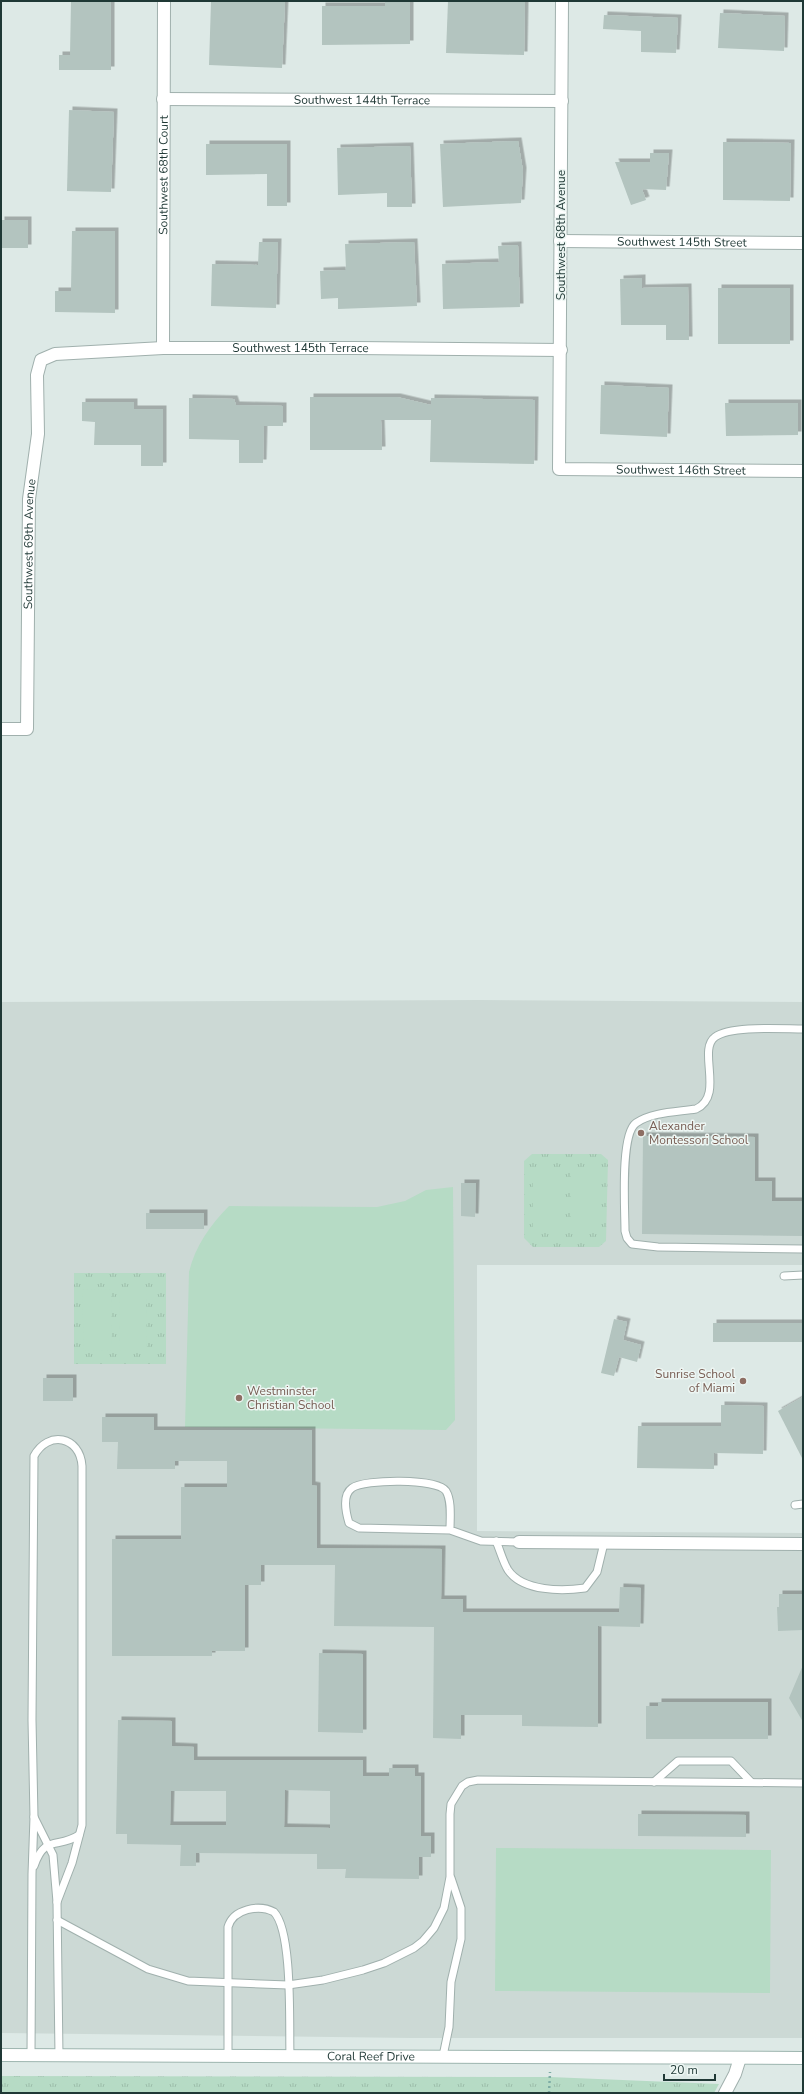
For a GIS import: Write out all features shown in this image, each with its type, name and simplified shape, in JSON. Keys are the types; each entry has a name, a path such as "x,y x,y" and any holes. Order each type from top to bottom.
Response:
{"street":[{"name":"Southwest 68th Court","path":"163,348 164,1"},
{"name":"Southwest 68th Avenue","path":"559,469 561,350 560,241 562,1"},
{"name":"Southwest 144th Terrace","path":"163,99 562,101"},
{"name":"Southwest 145th Street","path":"560,241 803,242"},
{"name":"Southwest 145th Terrace","path":"41,360 55,354 163,348 561,350"},
{"name":"Southwest 69th Avenue","path":"1,729 27,729 29,498 38,434 37,375 41,360"},
{"name":"Southwest 146th Street","path":"559,469 803,471"},
{"path":"519,1542 803,1544"},
{"name":"Coral Reef Drive","path":"1,2055 803,2058"},
{"path":"725,2093 735,2074 740,2058"}],"lane":[{"path":"803,1029 745,1029 721,1033 709,1044 710,1086 707,1097 701,1106 696,1109 653,1117 636,1123 630,1129 625,1145 625,1231 627,1238 632,1244 658,1247 803,1249"},
{"path":"784,1276 803,1275"},
{"path":"31,2055 32,1874 34,1817 32,1720 34,1456 44,1444 61,1440 69,1442 77,1449 80,1453 82,1466 82,1825 72,1863 57,1902"},
{"path":"450,1530 449,1498 445,1490 439,1485 427,1482 361,1483 351,1488 347,1495 346,1511 348,1523 359,1528 450,1530 481,1541 519,1542"},
{"path":"496,1541 509,1571 522,1581 545,1589 568,1590 585,1588 597,1572 604,1543"},
{"path":"654,1782 678,1761 731,1761 751,1782"},
{"path":"57,1920 148,1969 188,1981 288,1985 342,1976 384,1962 414,1948 423,1941 440,1918 450,1877 450,1809 457,1792 468,1782 478,1780 803,1783"},
{"path":"34,1817 53,1856 57,1902 59,2056"},
{"path":"32,1874 38,1854 48,1844 73,1839 80,1835"},
{"path":"443,2056 449,2027 451,1982 461,1939 461,1908 450,1877"},
{"path":"228,2056 229,1924 234,1916 242,1911 264,1909 274,1912 282,1924 288,1985 290,2056"}],"path":[{"path":"549,2093 551,2058"}],"shaded area":[{"name":"Westminster Christian School","path":"480,1000 803,1002 803,1265 477,1265 477,1531 803,1533 803,2038 411,2038 1,2033 1,1002"}],"green space":[{"path":"532,1154 601,1154 608,1160 606,1241 599,1247 533,1247 524,1238 524,1161"},
{"path":"533,1170 562,1170 562,1231 533,1231"},
{"path":"571,1170 599,1170 599,1231 571,1231"},
{"path":"453,1187 455,1420 446,1430 185,1427 189,1272 195,1253 204,1236 229,1206 377,1207 405,1201 426,1190"},
{"path":"74,1273 166,1273 166,1364 74,1364"},
{"path":"111,1289 112,1350 84,1351 82,1290"},
{"path":"119,1289 146,1289 147,1350 120,1351"},
{"path":"496,1848 771,1850 770,1993 495,1991"},
{"path":"1,2076 550,2077 719,2084 714,2093 1,2093"}],"building":[{"path":"71,1 111,1 111,70 59,70 59,55 70,55"},
{"path":"211,1 285,1 282,68 209,65"},
{"path":"385,1 410,1 410,44 322,45 322,6 385,6"},
{"path":"448,1 525,1 524,55 446,53"},
{"path":"720,13 785,16 784,51 718,48"},
{"path":"604,15 678,18 676,53 641,52 641,31 603,29"},
{"path":"69,110 114,112 111,192 67,191"},
{"path":"518,141 523,171 521,203 443,207 440,144"},
{"path":"723,142 791,143 790,201 723,200"},
{"path":"206,144 287,144 287,206 267,206 267,174 206,175"},
{"path":"410,146 412,207 387,207 387,193 338,195 337,148"},
{"path":"650,153 669,153 666,190 642,189 646,200 631,205 615,162 650,162"},
{"path":"1,220 28,220 28,248 1,248"},
{"path":"72,231 115,231 115,313 55,312 55,291 71,291"},
{"path":"259,242 278,242 276,308 211,306 212,264 258,265"},
{"path":"414,242 417,306 338,309 338,298 321,299 320,271 346,270 345,244"},
{"path":"518,245 520,307 443,309 442,264 499,262 498,246"},
{"path":"642,278 642,288 688,287 689,340 666,340 666,325 621,325 620,279"},
{"path":"718,288 790,288 790,344 718,344"},
{"path":"601,385 669,388 667,437 600,434"},
{"path":"310,397 397,397 431,405 431,398 535,400 534,464 430,462 431,420 381,420 382,450 310,450"},
{"path":"189,398 234,399 236,405 283,406 283,426 264,426 263,463 239,463 239,440 189,439"},
{"path":"82,402 134,402 134,409 163,409 163,466 141,466 141,445 94,445 95,422 82,421"},
{"path":"725,403 798,403 798,435 726,436"},
{"path":"643,1136 755,1137 755,1181 772,1181 772,1201 803,1201 803,1236 642,1234"},
{"path":"461,1183 476,1183 475,1217 461,1216"},
{"path":"146,1213 204,1213 204,1229 146,1229"},
{"path":"614,1319 627,1322 623,1340 641,1345 637,1362 619,1357 614,1376 601,1373"},
{"path":"713,1323 803,1323 803,1342 713,1342"},
{"path":"43,1378 73,1378 73,1401 43,1401"},
{"path":"803,1397 803,1460 778,1411"},
{"path":"721,1405 764,1406 763,1454 714,1453 714,1469 637,1468 638,1426 721,1426"},
{"path":"102,1417 154,1417 154,1430 312,1430 312,1485 317,1486 317,1548 442,1549 441,1599 463,1599 463,1612 619,1612 620,1587 641,1588 640,1627 598,1626 598,1727 522,1726 522,1715 461,1715 461,1739 433,1738 434,1627 334,1626 335,1565 261,1565 261,1585 245,1585 245,1651 212,1651 212,1656 112,1656 112,1539 181,1539 181,1487 227,1487 227,1461 175,1461 175,1469 117,1469 118,1442 102,1442"},
{"path":"779,1594 803,1594 803,1630 778,1631 777,1607 779,1607"},
{"path":"319,1653 363,1654 363,1733 318,1732"},
{"path":"803,1665 803,1722 789,1698"},
{"path":"658,1702 768,1702 768,1739 646,1739 646,1706 658,1706"},
{"path":"118,1720 172,1721 172,1746 194,1747 194,1760 363,1760 363,1776 389,1776 389,1768 415,1768 415,1776 421,1776 421,1836 431,1836 431,1857 419,1857 419,1879 345,1878 346,1869 317,1869 317,1854 196,1853 196,1866 180,1866 181,1845 127,1844 127,1834 116,1834","holes":["285,1790 330,1791 330,1828 284,1827","171,1791 226,1791 226,1825 170,1825"]},
{"path":"638,1814 746,1815 746,1837 638,1836"}],"place":[{"name":"Alexander Montessori School","path":"641,1133"},
{"name":"Sunrise School of Miami","path":"743,1381"},
{"name":"Westminster Christian School","path":"239,1398"}]}
